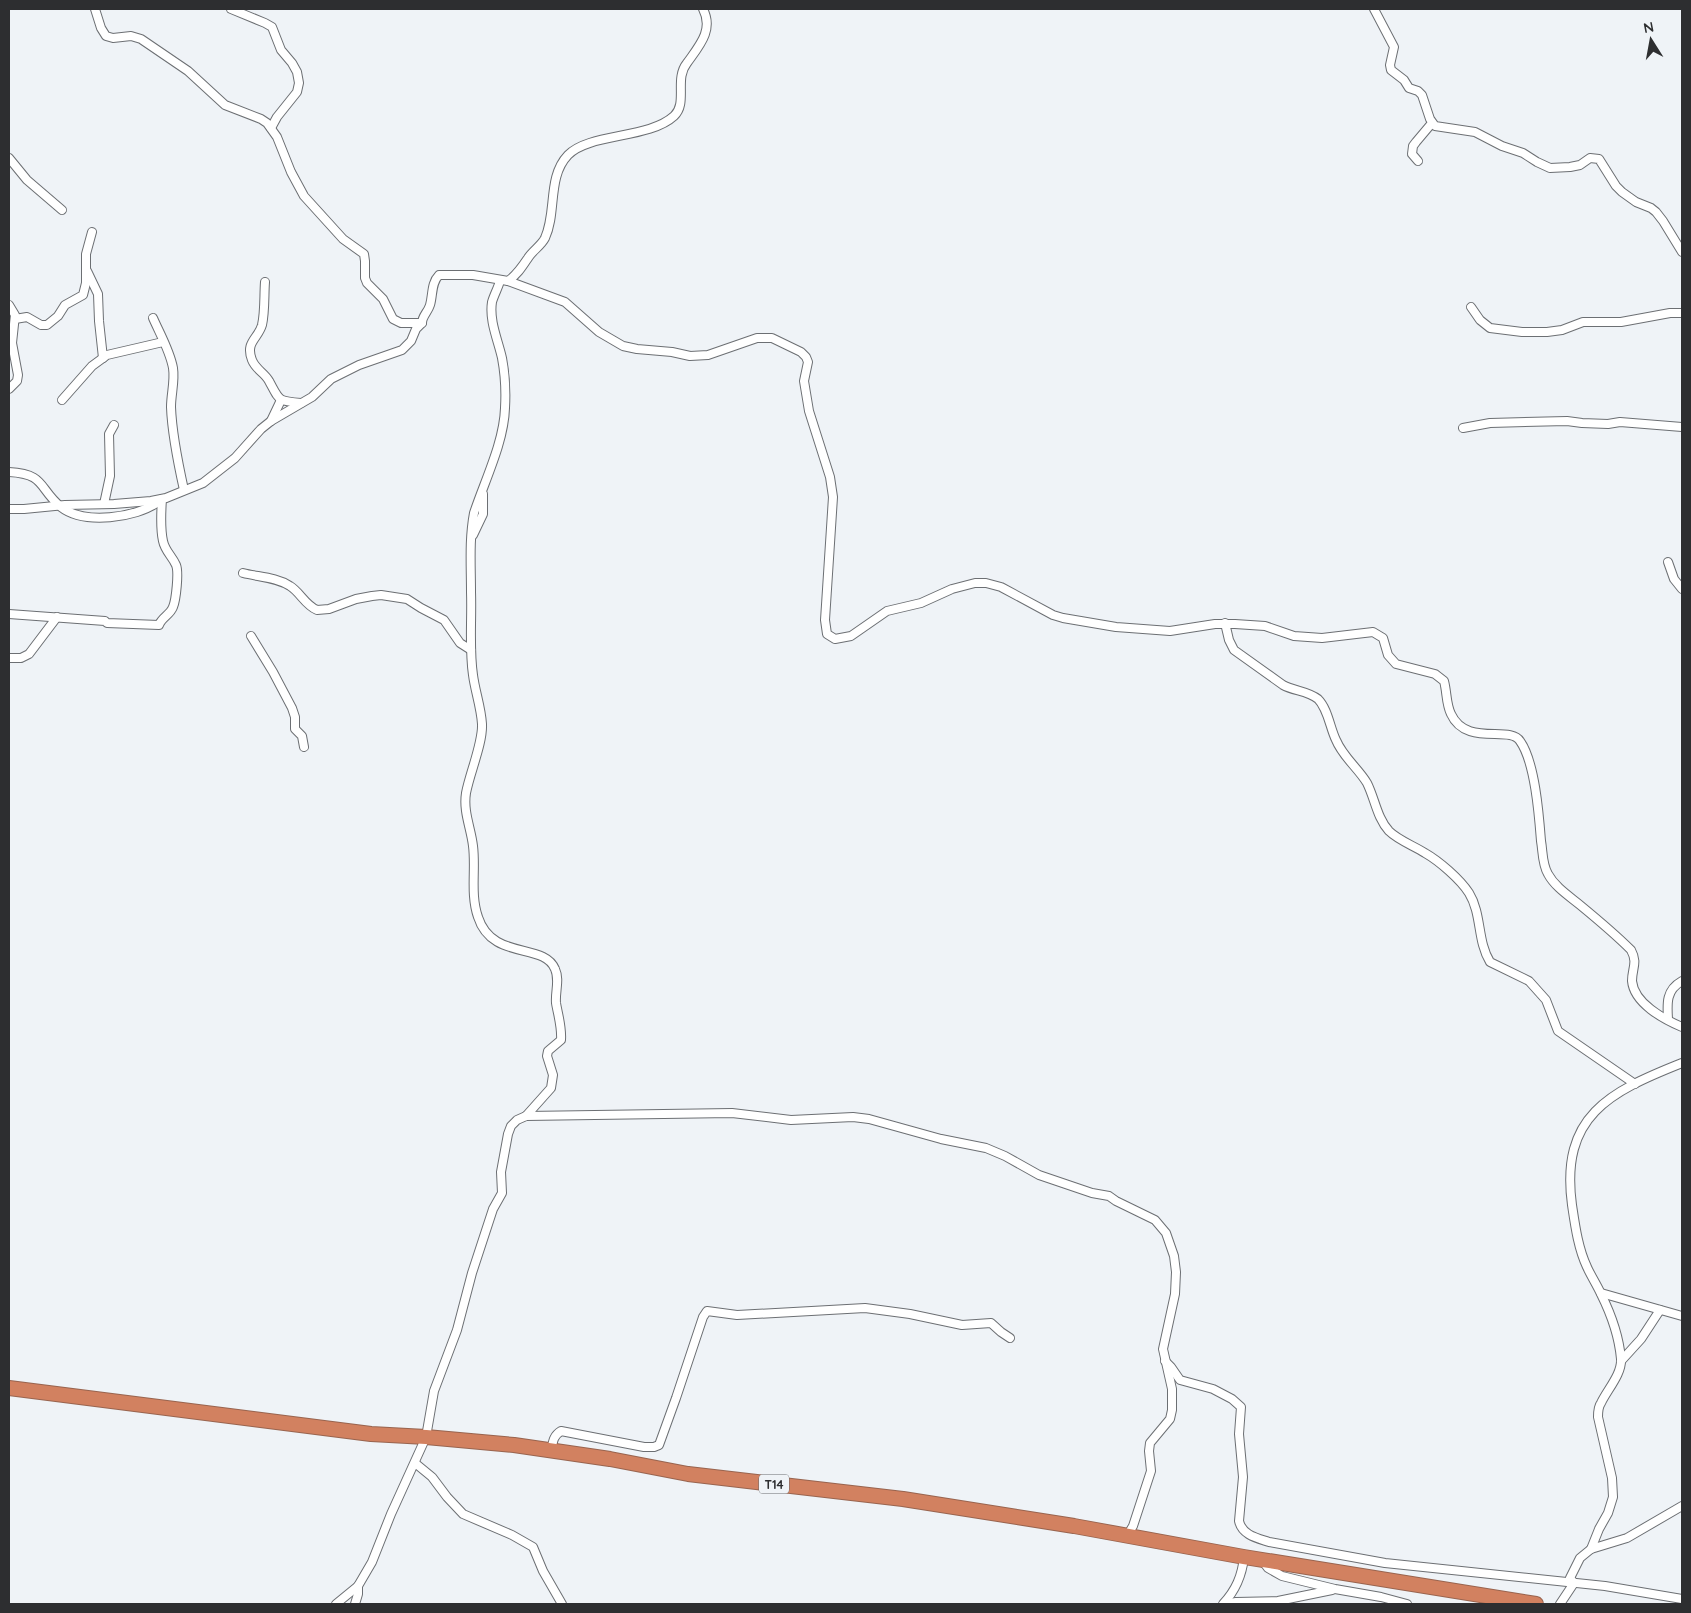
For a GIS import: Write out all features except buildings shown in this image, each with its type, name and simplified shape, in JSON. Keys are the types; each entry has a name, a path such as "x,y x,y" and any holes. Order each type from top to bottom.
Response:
{"highway":[{"name":"T14","path":"9,1388 371,1434 514,1445 610,1459 688,1474 903,1499 1536,1604"}],"street":[{"path":"95,9 101,28 106,36 113,38 131,36 141,39 188,71 224,105 261,119 271,128 304,196 343,239 364,254 364,276 366,281 383,299 393,319 400,323 422,323"},
{"path":"231,9 265,23 272,28 281,50 297,72 299,83 297,92 277,117 271,128"},
{"path":"336,1604 358,1586 372,1562 426,1437 434,1391 457,1330 472,1273 493,1209 502,1192 500,1172 508,1134 511,1126 517,1120 526,1116 544,1098 550,1088 553,1081 547,1056 548,1051 561,1040 562,1032 556,1000 558,982 556,971 548,960 529,952 499,944 488,936 478,916 474,898 473,844 466,809 466,795 482,736 482,724 473,675 471,650 470,542 474,513 501,436 506,408 506,385 502,360 493,328 492,303 504,281 515,277 530,254 544,239 552,211 557,176 561,164 568,155 577,148 664,123 675,116 681,107 680,84 685,65 705,36 708,25 703,9"},
{"path":"1374,9 1394,47 1390,65 1391,70 1404,80 1409,88 1418,91 1422,95 1432,123 1435,126 1475,132 1502,146 1523,153 1550,168 1570,167 1580,165 1590,158 1599,159 1622,192 1636,202 1656,212 1682,252"},
{"path":"1418,161 1412,154 1413,146 1432,123"},
{"path":"9,158 27,180 62,210"},
{"path":"15,319 27,317 43,326 58,316 64,305 84,294 86,254 92,232"},
{"path":"86,271 98,294 103,358"},
{"path":"9,508 131,504 162,499 210,480 235,458 261,429 312,397 335,377 359,365 402,350 412,341 416,329 422,323 422,319 430,306 434,280 439,275 473,275 504,281 565,302 599,332 623,346 637,350 699,356 708,355 757,338 772,338 801,352 808,362 804,381 809,410 830,477 833,497 825,599 825,628 830,636 840,639 852,636 887,611 921,603 952,589 975,583 1001,587 1053,615 1095,624 1158,631 1181,630 1225,623 1265,626 1287,635 1305,637 1338,637 1365,632 1379,634 1383,638 1388,655 1396,664 1436,674 1444,681 1449,711 1456,722 1464,729 1475,733 1508,735 1518,738 1529,763 1539,817 1546,872 1558,887 1631,950 1636,961 1632,981 1638,997 1654,1011 1682,1027"},
{"path":"265,282 262,324 252,342 250,353 255,367 269,380 275,394 281,400 301,403"},
{"path":"9,305 15,319 12,342 18,378 9,389"},
{"path":"1471,307 1480,320 1490,328 1522,332 1547,332 1562,330 1583,322 1621,322 1670,313 1682,313"},
{"path":"153,318 172,367 174,380 171,407 178,462 184,490"},
{"path":"62,400 87,371 103,358 111,354 163,342"},
{"path":"271,422 281,400"},
{"path":"1463,428 1490,423 1567,420 1582,424 1620,422 1682,427"},
{"path":"104,504 110,476 109,434 114,425"},
{"path":"9,472 24,473 36,478 59,505 72,513 84,516 123,516 153,506 162,499"},
{"path":"9,614 105,621 107,623 159,625 162,619 174,607 177,576 176,565 166,552 163,543 160,522 162,499"},
{"path":"1668,562 1674,579 1682,589"},
{"path":"243,574 284,583 293,588 308,604 317,610 329,609 356,599 372,596 407,598 444,620 460,643 471,650"},
{"path":"9,658 21,658 29,654 57,617"},
{"path":"1225,623 1231,646 1241,656 1290,689 1310,694 1319,700 1341,750 1366,782 1382,820 1390,832 1428,854 1443,866 1469,893 1490,962 1529,981 1546,1000 1558,1031 1635,1084"},
{"path":"251,636 292,708 295,717 295,729 302,736 304,747"},
{"path":"1668,1019 1668,997 1671,990 1682,981"},
{"path":"1621,1361 1613,1323 1581,1251 1569,1180 1573,1149 1578,1135 1598,1108 1613,1096 1682,1063"},
{"path":"526,1116 716,1112 746,1113 773,1119 853,1117 877,1121 912,1132 994,1151 1053,1180 1092,1193 1109,1196 1116,1202 1141,1212 1160,1224 1166,1233 1174,1256 1176,1281 1170,1320 1163,1342 1165,1361 1172,1389 1172,1410 1170,1419 1150,1443 1151,1471 1133,1526 1127,1536"},
{"path":"1601,1293 1682,1316"},
{"path":"551,1451 553,1439 561,1431 644,1448 659,1445 703,1316 707,1311 731,1315 865,1308 967,1325 991,1323 1010,1338"},
{"path":"1591,1549 1608,1513 1613,1497 1612,1478 1598,1417 1600,1402 1618,1371 1621,1361 1645,1333 1660,1310"},
{"path":"1165,1361 1180,1380 1213,1389 1232,1398 1241,1407 1239,1434 1243,1477 1240,1521 1241,1527 1249,1534 1269,1542 1356,1558 1605,1586 1682,1599"},
{"path":"415,1463 432,1476 447,1497 463,1514 533,1547 543,1571 562,1604"},
{"path":"1574,1583 1570,1578 1575,1566 1580,1558 1591,1549 1627,1538 1682,1506"},
{"path":"1224,1604 1239,1581 1244,1557"},
{"path":"1262,1560 1268,1568 1282,1576 1407,1604"},
{"path":"1560,1604 1574,1583"},
{"path":"355,1604 358,1586"},
{"path":"1224,1604 1278,1601 1335,1589"}]}
